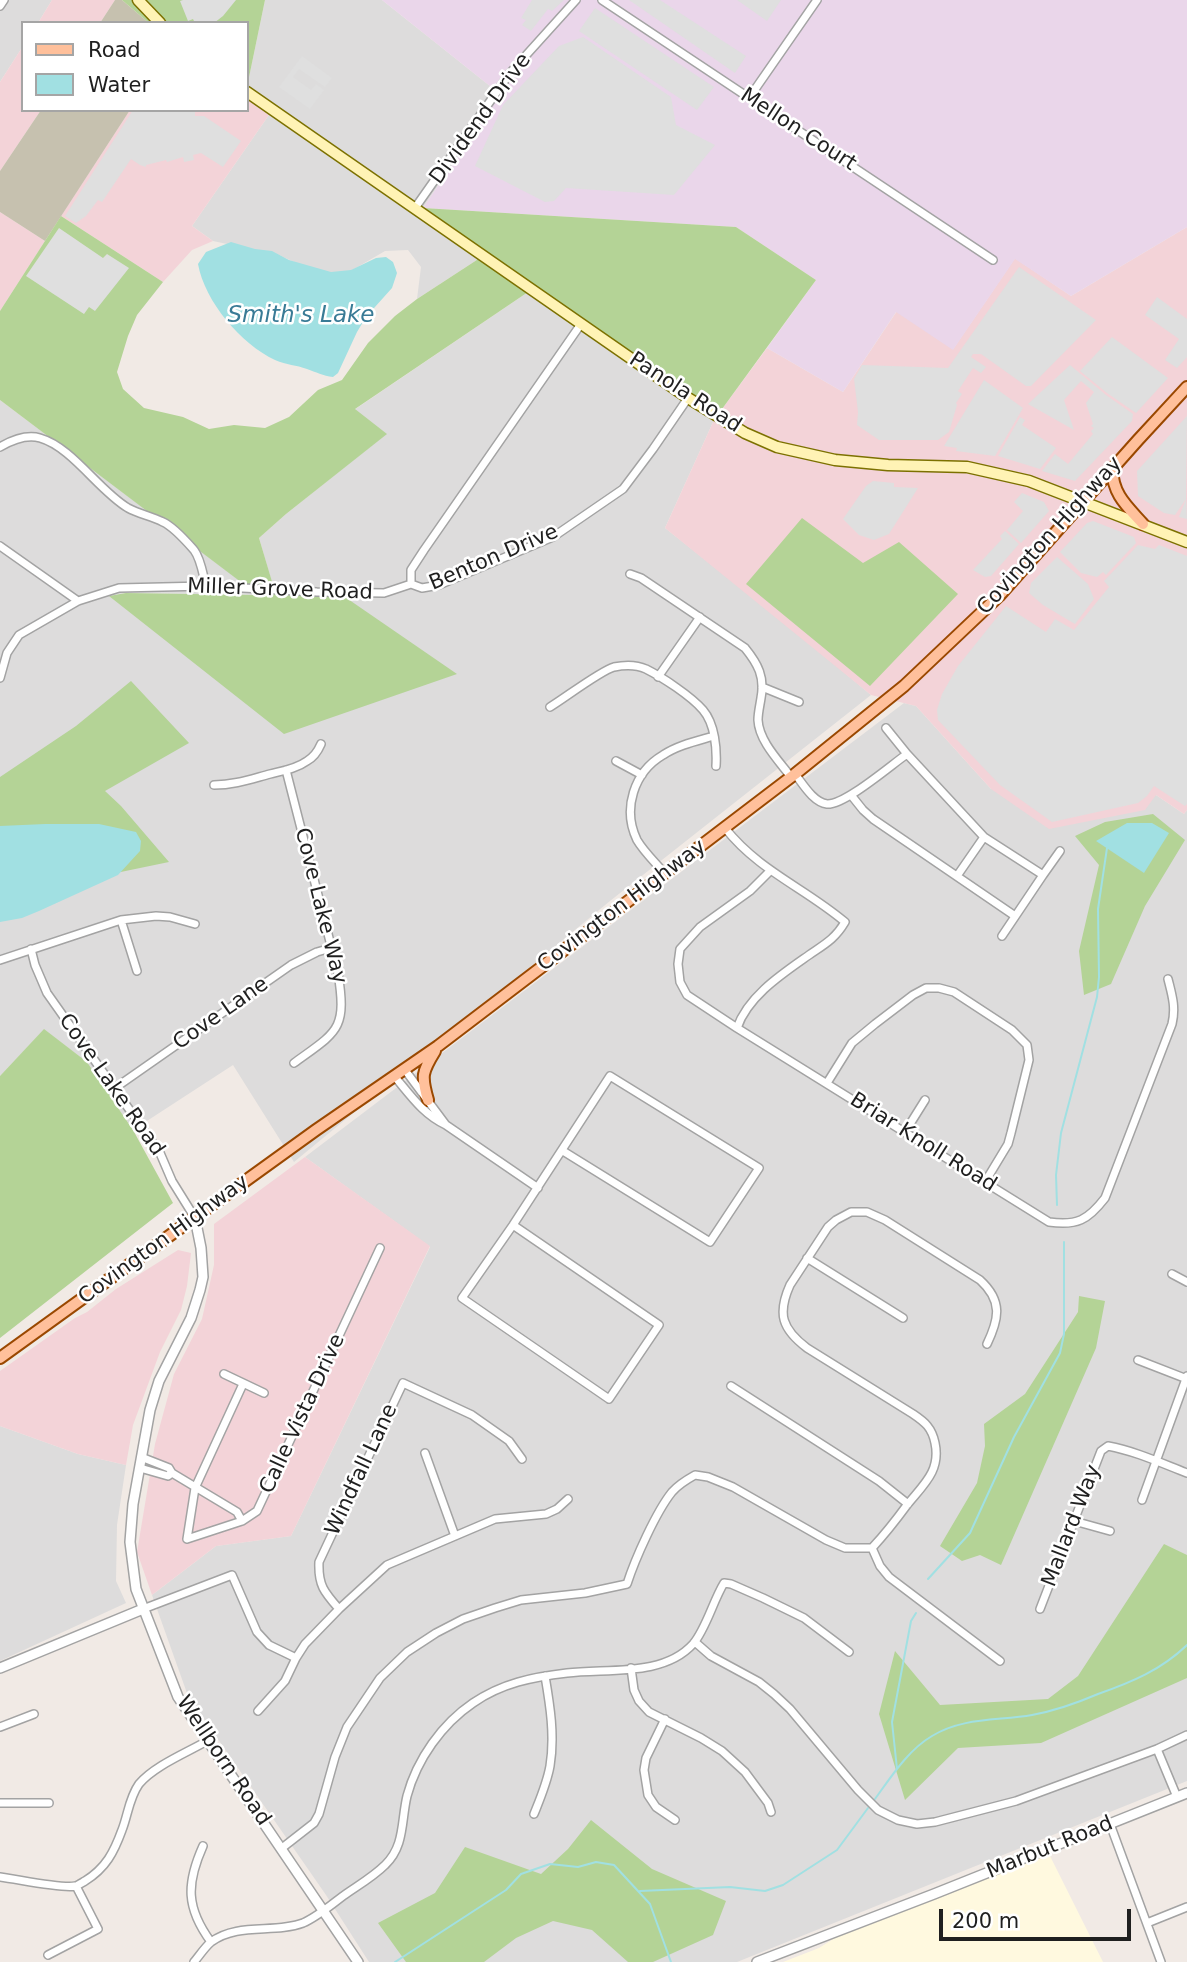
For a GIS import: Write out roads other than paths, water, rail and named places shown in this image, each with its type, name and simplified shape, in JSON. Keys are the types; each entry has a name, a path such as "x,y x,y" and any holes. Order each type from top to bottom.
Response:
{"main road":[{"path":"138,0 158,21"},
{"name":"Panola Road","path":"248,93 688,398 744,433 777,447 835,460 967,467 1029,481 1187,541"},
{"name":"Covington Highway","path":"0,1359 316,1130 438,1046 725,828 904,686 999,596 1187,387"},
{"path":"1112,469 1112,483 1118,495 1143,524"},
{"path":"428,1100 423,1073 438,1046"}],"street":[{"path":"0,6 4,0"},
{"name":"Dividend Drive","path":"415,208 510,73 576,0"},
{"name":"Mellon Court","path":"602,0 993,260"},
{"path":"749,98 817,0"},
{"path":"411,584 411,570 424,550 581,324"},
{"name":"Benton Drive","path":"411,584 422,588 439,585 553,537 623,489 688,398"},
{"path":"0,447 14,439 33,437 59,447 127,507 159,520 175,531 193,550 206,586"},
{"path":"0,546 78,601"},
{"path":"630,574 641,578 745,648 759,667 762,678 758,719 760,729 771,750 811,793 826,804 846,799 907,754"},
{"name":"Miller Grove Road","path":"0,678 7,653 19,635 78,601 119,588 206,586 384,593 411,584"},
{"path":"658,677 700,617"},
{"path":"550,707 610,668 644,668 704,711 714,736 716,766"},
{"path":"762,687 799,702"},
{"path":"886,728 984,836 1043,875"},
{"path":"665,873 638,842 630,814 632,794 648,766 662,755 675,748 714,736"},
{"path":"214,785 244,782 307,762 316,754 321,744"},
{"path":"616,761 642,775"},
{"name":"Cove Lake Way","path":"286,770 342,995 342,1015 335,1031 294,1063"},
{"path":"851,795 873,819 1015,916"},
{"path":"725,828 740,847 770,871 845,922 837,936 805,957 760,993 741,1017 737,1028"},
{"path":"957,876 984,836"},
{"path":"1002,936 1060,851"},
{"name":"Briar Knoll Road","path":"770,871 750,891 699,927 680,949 680,982 687,995 1049,1222 1065,1224 1081,1220 1094,1212 1105,1198 1172,1024 1174,1000 1168,979"},
{"path":"0,960 121,920 156,916 195,923"},
{"path":"121,920 137,971"},
{"name":"Cove Lane","path":"115,1088 291,965 331,948"},
{"name":"Cove Lake Road","path":"31,949 34,965 47,993 160,1153 195,1219"},
{"path":"827,1083 852,1043 913,995 926,988 954,992 1012,1030 1027,1045 1029,1060 1007,1144 985,1182"},
{"path":"400,1074 428,1100 446,1125"},
{"path":"400,1074 418,1106 432,1118 538,1188"},
{"path":"513,1225 659,1325 609,1399 461,1298 538,1188 610,1076 759,1168 710,1242 563,1150"},
{"path":"905,1132 925,1100"},
{"path":"282,1848 314,1823 346,1727 380,1678 394,1664 436,1633 463,1619 495,1608 521,1600 585,1593 627,1584 664,1505 674,1490 695,1475 733,1486 826,1540 845,1548 872,1548 893,1525 933,1470 937,1460 933,1433 925,1422 807,1348 792,1336 785,1322 783,1305 790,1284 828,1227 836,1220 851,1212 866,1212 886,1220 980,1280 988,1287 997,1311 996,1325 987,1344"},
{"name":"Wellborn Road","path":"195,1219 203,1263 201,1290 191,1318 159,1381 150,1410 133,1504 130,1542 136,1590 178,1697 358,1962"},
{"name":"Calle Vista Drive","path":"242,1521 257,1511 380,1248"},
{"path":"807,1258 903,1318"},
{"path":"1172,1275 1187,1282"},
{"path":"1138,1360 1187,1378 1142,1500"},
{"path":"224,1374 264,1393"},
{"name":"Windfall Lane","path":"339,1609 320,1585 319,1562 404,1383 472,1415 509,1441 522,1459"},
{"path":"141,1462 168,1476 172,1473 195,1488 237,1512 242,1521 187,1539 195,1488 243,1384"},
{"path":"731,1386 879,1482 908,1504"},
{"name":"Mallard Way","path":"1040,1609 1101,1451 1108,1446 1187,1473"},
{"path":"425,1453 455,1536"},
{"path":"258,1711 285,1681 305,1644 387,1565 495,1519 546,1514 568,1499"},
{"path":"1074,1521 1110,1531"},
{"path":"872,1548 888,1577 1000,1661"},
{"path":"0,1668 232,1575 257,1632 269,1644 296,1658"},
{"path":"194,1962 211,1942 234,1932 285,1928 305,1922 383,1867 398,1849 407,1796 423,1757 452,1720 488,1693 510,1684 545,1676 631,1668 671,1661 695,1642 724,1583 804,1618 849,1652"},
{"path":"695,1642 711,1656 759,1682 774,1694 878,1810 898,1820 917,1824 935,1822 1016,1801 1157,1749 1187,1735"},
{"path":"631,1668 634,1690 649,1712 722,1751 745,1772 768,1803 771,1812"},
{"path":"534,1814 550,1768 550,1711 545,1676"},
{"path":"0,1727 34,1714"},
{"path":"665,1719 646,1758 644,1770 648,1795 656,1807 675,1820"},
{"path":"0,1877 76,1886 96,1874 114,1851 136,1788 147,1775 207,1741"},
{"path":"1157,1749 1177,1797"},
{"name":"Marbut Road","path":"757,1962 1187,1793"},
{"path":"0,1803 49,1803"},
{"path":"1110,1824 1161,1962"},
{"path":"203,1846 192,1873 190,1894 198,1922 211,1942"},
{"path":"48,1955 98,1930 76,1886"},
{"path":"1147,1923 1187,1908"}],"water":[{"name":"Smith's Lake","path":"231,242 272,251 289,260 331,272 351,270 376,258 386,257 393,262 397,273 392,288 366,317 338,373 333,377 275,360 262,353 238,333 216,307 198,264 206,252"},
{"path":"1127,823 1152,823 1169,833 1144,873 1096,841"},
{"path":"99,824 136,832 141,841 140,851 118,875 22,918 0,922 0,826"}],"waterway":[{"path":"1057,1205 1056,1175 1061,1133 1097,997 1098,909 1107,848"},
{"path":"928,1579 970,1533 1014,1437 1060,1353 1064,1334 1064,1242"},
{"path":"897,1769 892,1722 911,1621 916,1613"},
{"path":"875,1799 900,1764 923,1742 944,1730 968,1723 1032,1715 1074,1704 1146,1674 1167,1662 1187,1645"},
{"path":"640,1891 730,1887 765,1891 783,1885 837,1850 868,1808"},
{"path":"395,1962 506,1890 521,1874 550,1864 578,1867 596,1862 614,1865 650,1904 671,1962"}]}
